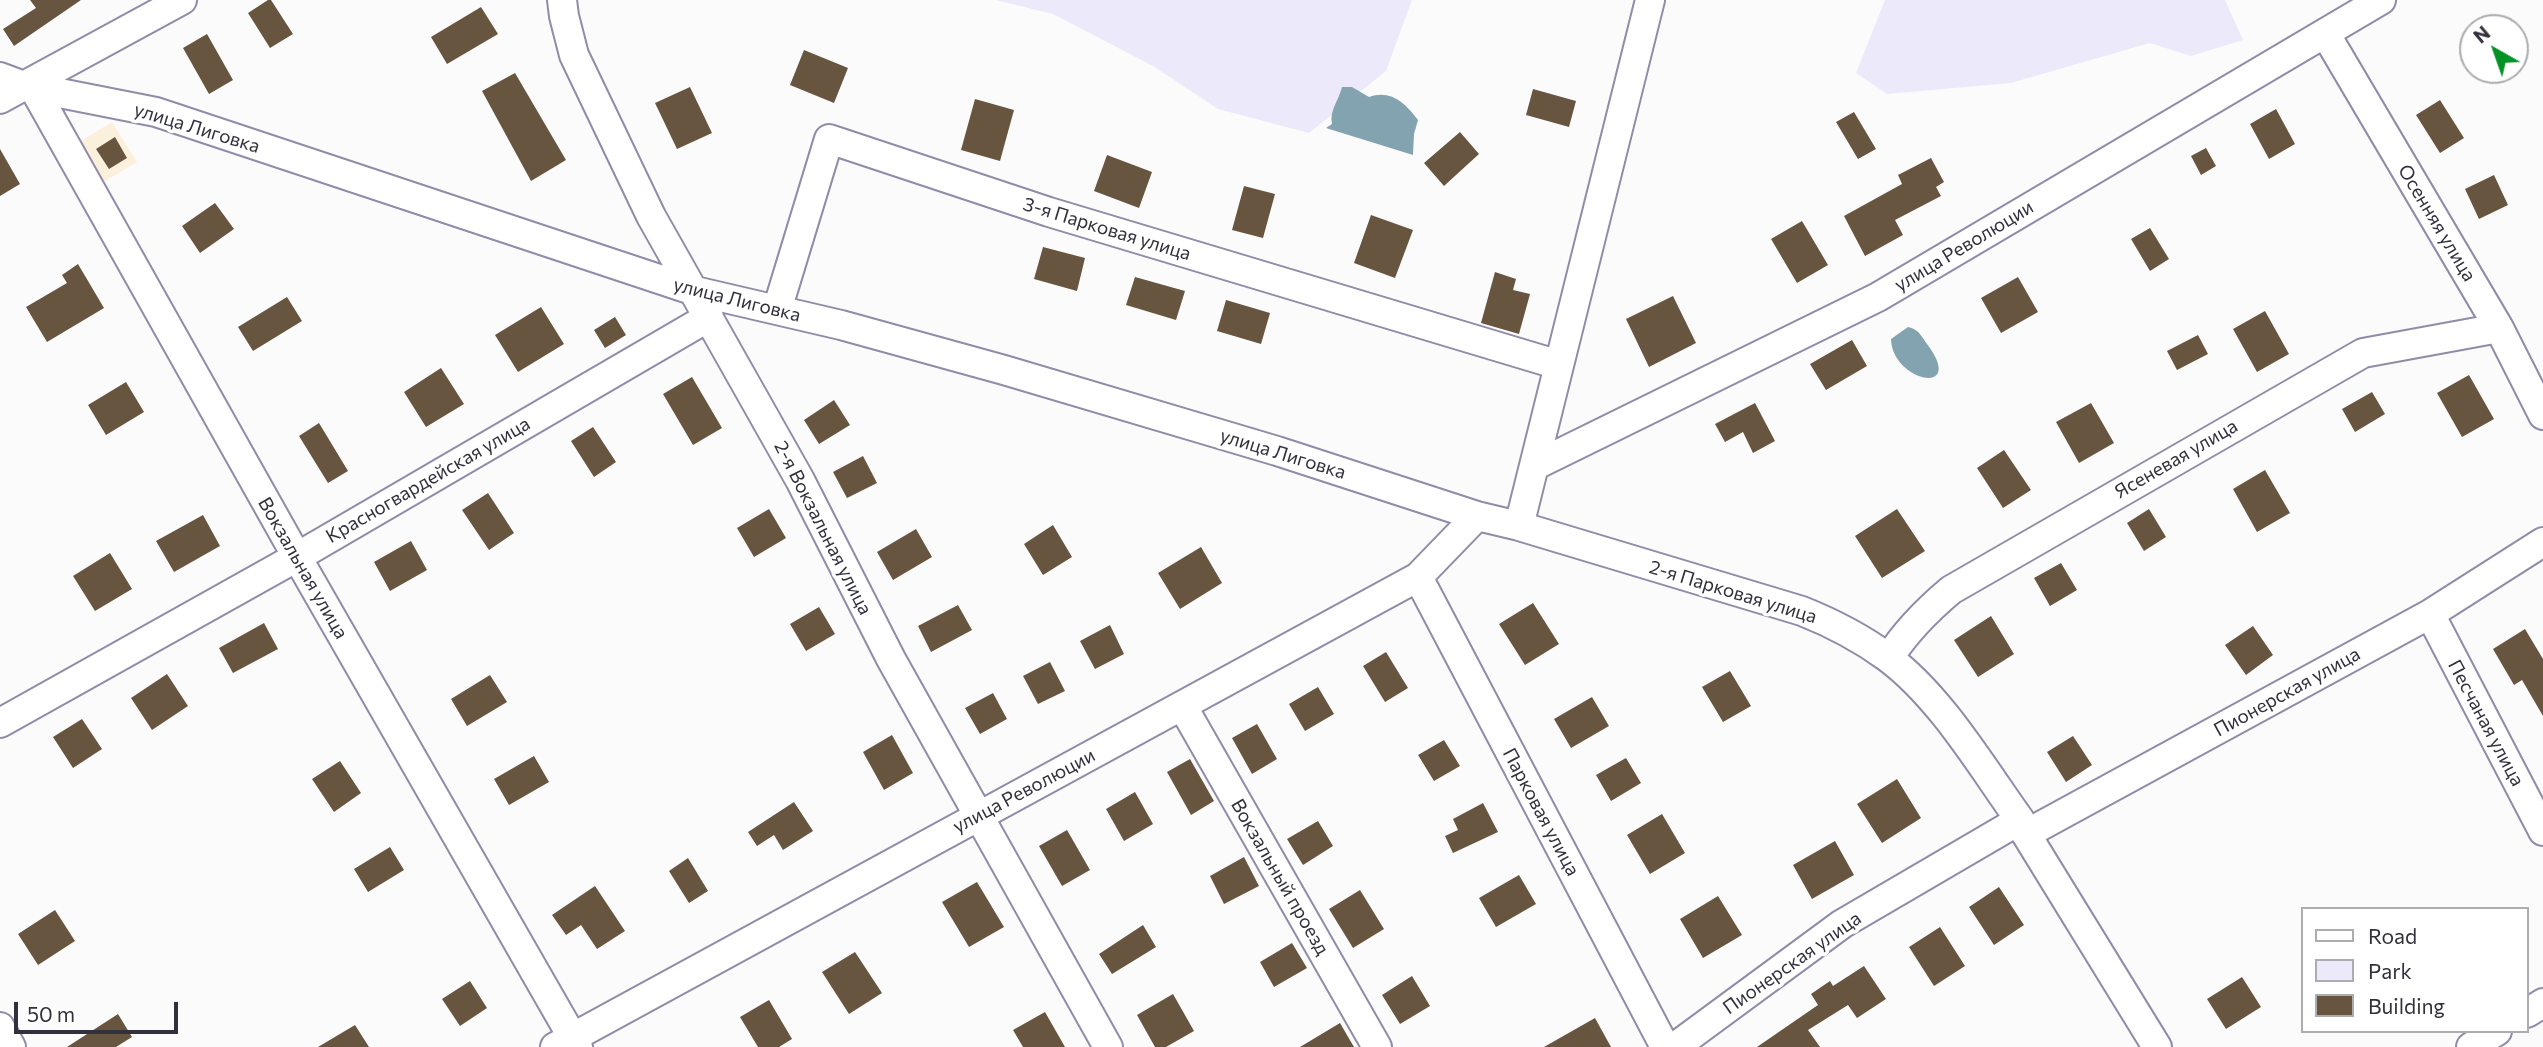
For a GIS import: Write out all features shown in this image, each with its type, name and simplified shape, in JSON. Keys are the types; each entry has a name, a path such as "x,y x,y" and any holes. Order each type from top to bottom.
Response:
{"street":[{"path":"14,87 182,0"},
{"name":"2-я Вокзальная улица","path":"562,0 574,55 651,216 800,481 891,659 1108,1047"},
{"path":"1519,526 1650,0"},
{"name":"улица Революции","path":"1534,466 1878,298 2381,0"},
{"name":"Осенняя улица","path":"2325,33 2499,328 2543,415"},
{"name":"улица Лиговка","path":"14,87 156,113 695,291 853,329 1030,378 1277,451 1477,516"},
{"name":"Вокзальная улица","path":"14,87 297,557 568,1044"},
{"name":"3-я Парковая улица","path":"777,310 829,139 1049,212 1559,365"},
{"name":"Красногвардейская улица","path":"0,723 297,557 709,317"},
{"name":"Ясеневая улица","path":"1889,658 1924,612 1951,590 2363,353 2499,328"},
{"name":"улица Революции","path":"568,1044 979,815 1418,577 1477,516"},
{"name":"2-я Парковая улица","path":"1477,516 1519,526 1802,611 1830,622 1889,658 1935,704 2023,827 2157,1047"},
{"name":"Пионерская улица","path":"1675,1047 1842,925 2430,614 2543,542"},
{"name":"Парковая улица","path":"1418,577 1665,1047"},
{"name":"Песчаная улица","path":"2430,614 2543,831"},
{"name":"Вокзальный проезд","path":"1182,706 1377,1047"},
{"path":"0,1027 11,1047"},
{"path":"2471,1047 2494,1033"}],"shaded area":[{"path":"112,122 137,162 95,187 71,147"}],"green space":[{"path":"996,0 1412,0 1386,71 1309,133 1218,109 1153,66 1053,14"},
{"path":"1885,0 2225,0 2243,40 2191,56 2150,43 2011,83 1887,94 1856,73"}],"water":[{"path":"1342,87 1352,87 1369,97 1391,97 1408,109 1418,120 1413,155 1326,128 1332,124 1333,110"},
{"path":"1908,327 1919,333 1937,361 1938,372 1933,377 1924,378 1913,373 1894,354 1891,339"}],"building":[{"path":"30,0 81,0 14,46 3,29 36,8"},
{"path":"271,0 293,34 270,48 248,13"},
{"path":"481,7 498,34 447,64 431,37"},
{"path":"207,34 233,80 209,94 183,48"},
{"path":"804,50 848,68 834,103 790,85"},
{"path":"515,73 566,160 531,181 482,91"},
{"path":"690,87 712,133 677,149 655,103"},
{"path":"1533,89 1576,101 1569,127 1526,115"},
{"path":"975,99 1014,110 1000,161 961,150"},
{"path":"2440,100 2464,138 2440,153 2416,115"},
{"path":"2276,109 2295,144 2269,159 2250,124"},
{"path":"1854,112 1876,149 1858,159 1836,122"},
{"path":"1460,132 1479,154 1444,186 1424,163"},
{"path":"115,137 127,158 109,169 96,149"},
{"path":"2206,148 2216,166 2201,175 2191,156"},
{"path":"0,149 20,184 0,196"},
{"path":"1107,155 1152,172 1139,208 1094,191"},
{"path":"1931,158 1944,182 1936,187 1941,196 1895,220 1903,235 1865,256 1844,216 1902,184 1898,175"},
{"path":"2494,175 2508,205 2479,219 2465,189"},
{"path":"1244,186 1275,194 1263,238 1232,230"},
{"path":"215,203 234,229 200,253 182,226"},
{"path":"1371,215 1413,230 1395,278 1354,263"},
{"path":"1802,221 1828,265 1797,283 1771,239"},
{"path":"2150,228 2169,259 2150,271 2131,239"},
{"path":"1043,247 1085,258 1077,291 1034,279"},
{"path":"78,264 104,308 47,342 26,307 67,283 62,275"},
{"path":"1495,272 1516,279 1513,290 1530,294 1519,334 1481,323"},
{"path":"1135,277 1185,291 1176,320 1126,305"},
{"path":"2018,277 2038,312 2001,333 1981,298"},
{"path":"1673,296 1696,343 1649,367 1626,319"},
{"path":"287,297 302,321 253,351 238,327"},
{"path":"1226,300 1270,313 1261,344 1217,331"},
{"path":"541,307 564,344 518,372 495,335"},
{"path":"2265,311 2289,354 2257,372 2233,329"},
{"path":"615,317 626,335 605,348 594,330"},
{"path":"2198,335 2208,354 2177,370 2167,351"},
{"path":"1852,340 1867,366 1826,390 1810,364"},
{"path":"441,368 464,404 426,427 404,392"},
{"path":"2469,375 2494,419 2462,437 2437,393"},
{"path":"692,377 722,428 693,445 663,394"},
{"path":"126,382 144,412 106,435 88,405"},
{"path":"2372,392 2385,414 2355,432 2342,409"},
{"path":"834,400 850,425 819,444 804,420"},
{"path":"1755,403 1775,441 1753,453 1743,432 1725,442 1715,424"},
{"path":"2091,403 2114,443 2079,463 2056,422"},
{"path":"319,423 348,471 328,483 299,436"},
{"path":"593,427 616,462 594,477 571,441"},
{"path":"2004,450 2031,490 2003,508 1977,468"},
{"path":"863,456 877,483 847,498 833,472"},
{"path":"2265,470 2290,513 2257,532 2233,489"},
{"path":"488,493 514,533 489,550 462,510"},
{"path":"769,509 786,538 754,557 737,528"},
{"path":"1897,509 1925,551 1882,578 1855,536"},
{"path":"2149,509 2166,537 2144,551 2127,523"},
{"path":"203,515 220,546 174,572 156,541"},
{"path":"1053,525 1072,557 1043,575 1024,544"},
{"path":"916,529 932,557 893,580 877,552"},
{"path":"411,541 427,570 390,591 374,562"},
{"path":"1201,547 1222,583 1180,609 1158,573"},
{"path":"110,553 132,589 95,611 73,576"},
{"path":"2061,563 2077,590 2050,606 2034,578"},
{"path":"1533,603 1559,644 1525,665 1499,624"},
{"path":"958,605 972,630 931,652 918,626"},
{"path":"819,607 835,634 806,651 790,624"},
{"path":"1991,616 2014,654 1978,677 1954,640"},
{"path":"264,623 278,649 233,673 219,648"},
{"path":"1110,625 1124,654 1095,669 1080,641"},
{"path":"2253,626 2273,655 2246,675 2225,645"},
{"path":"2525,629 2543,659 2543,716 2522,680 2514,685 2493,649"},
{"path":"1386,652 1408,688 1385,702 1363,666"},
{"path":"1050,662 1065,691 1038,704 1023,676"},
{"path":"1730,671 1751,706 1723,722 1702,687"},
{"path":"167,674 188,706 152,730 131,698"},
{"path":"490,675 507,702 467,726 451,699"},
{"path":"1318,687 1334,714 1305,731 1289,704"},
{"path":"993,693 1007,719 980,734 965,708"},
{"path":"1592,697 1609,726 1571,748 1554,719"},
{"path":"82,719 102,749 73,768 53,737"},
{"path":"1257,724 1277,759 1252,774 1232,738"},
{"path":"892,735 913,773 884,790 863,752"},
{"path":"2073,736 2092,765 2066,782 2047,752"},
{"path":"1444,740 1460,766 1434,781 1418,755"},
{"path":"534,756 549,782 509,805 494,779"},
{"path":"1626,758 1641,783 1611,801 1596,775"},
{"path":"1190,759 1214,801 1191,815 1167,772"},
{"path":"340,761 361,793 334,812 312,779"},
{"path":"1897,779 1921,818 1882,843 1857,804"},
{"path":"1135,792 1153,824 1124,841 1106,809"},
{"path":"794,802 813,831 783,850 774,835 757,846 748,832"},
{"path":"1483,803 1498,832 1453,853 1445,836 1458,830 1453,819"},
{"path":"1662,814 1685,853 1650,874 1627,835"},
{"path":"1318,821 1333,846 1303,865 1287,839"},
{"path":"1067,830 1090,870 1062,886 1039,846"},
{"path":"1835,841 1854,875 1812,899 1793,865"},
{"path":"390,847 404,870 368,892 354,869"},
{"path":"1244,857 1259,886 1224,904 1210,876"},
{"path":"688,858 708,891 689,903 669,871"},
{"path":"1519,875 1536,904 1496,927 1479,898"},
{"path":"977,882 1004,927 969,947 942,902"},
{"path":"595,886 625,931 597,949 581,925 566,935 552,915"},
{"path":"1999,887 2024,925 1994,945 1969,907"},
{"path":"1360,890 1384,929 1353,948 1329,909"},
{"path":"1718,896 1742,935 1703,958 1680,919"},
{"path":"55,910 75,941 38,965 18,934"},
{"path":"1143,925 1156,947 1112,974 1099,954"},
{"path":"1940,927 1965,966 1934,986 1909,947"},
{"path":"1292,943 1307,968 1274,987 1260,962"},
{"path":"855,952 882,993 849,1014 822,972"},
{"path":"1864,966 1886,999 1857,1018 1848,1005 1808,1030 1820,1047 1757,1047 1818,1005 1811,994 1830,981 1833,986"},
{"path":"1412,976 1430,1006 1400,1024 1382,995"},
{"path":"2242,977 2261,1007 2226,1029 2207,999"},
{"path":"470,981 487,1008 460,1026 442,999"},
{"path":"1173,994 1194,1031 1166,1047 1155,1047 1137,1015"},
{"path":"769,1000 792,1039 779,1047 758,1047 740,1017"},
{"path":"1045,1012 1065,1047 1023,1047 1013,1030"},
{"path":"118,1014 132,1037 116,1047 67,1047"},
{"path":"1595,1018 1611,1047 1544,1047"},
{"path":"1340,1023 1354,1047 1300,1047"},
{"path":"355,1025 369,1047 318,1047"}]}
